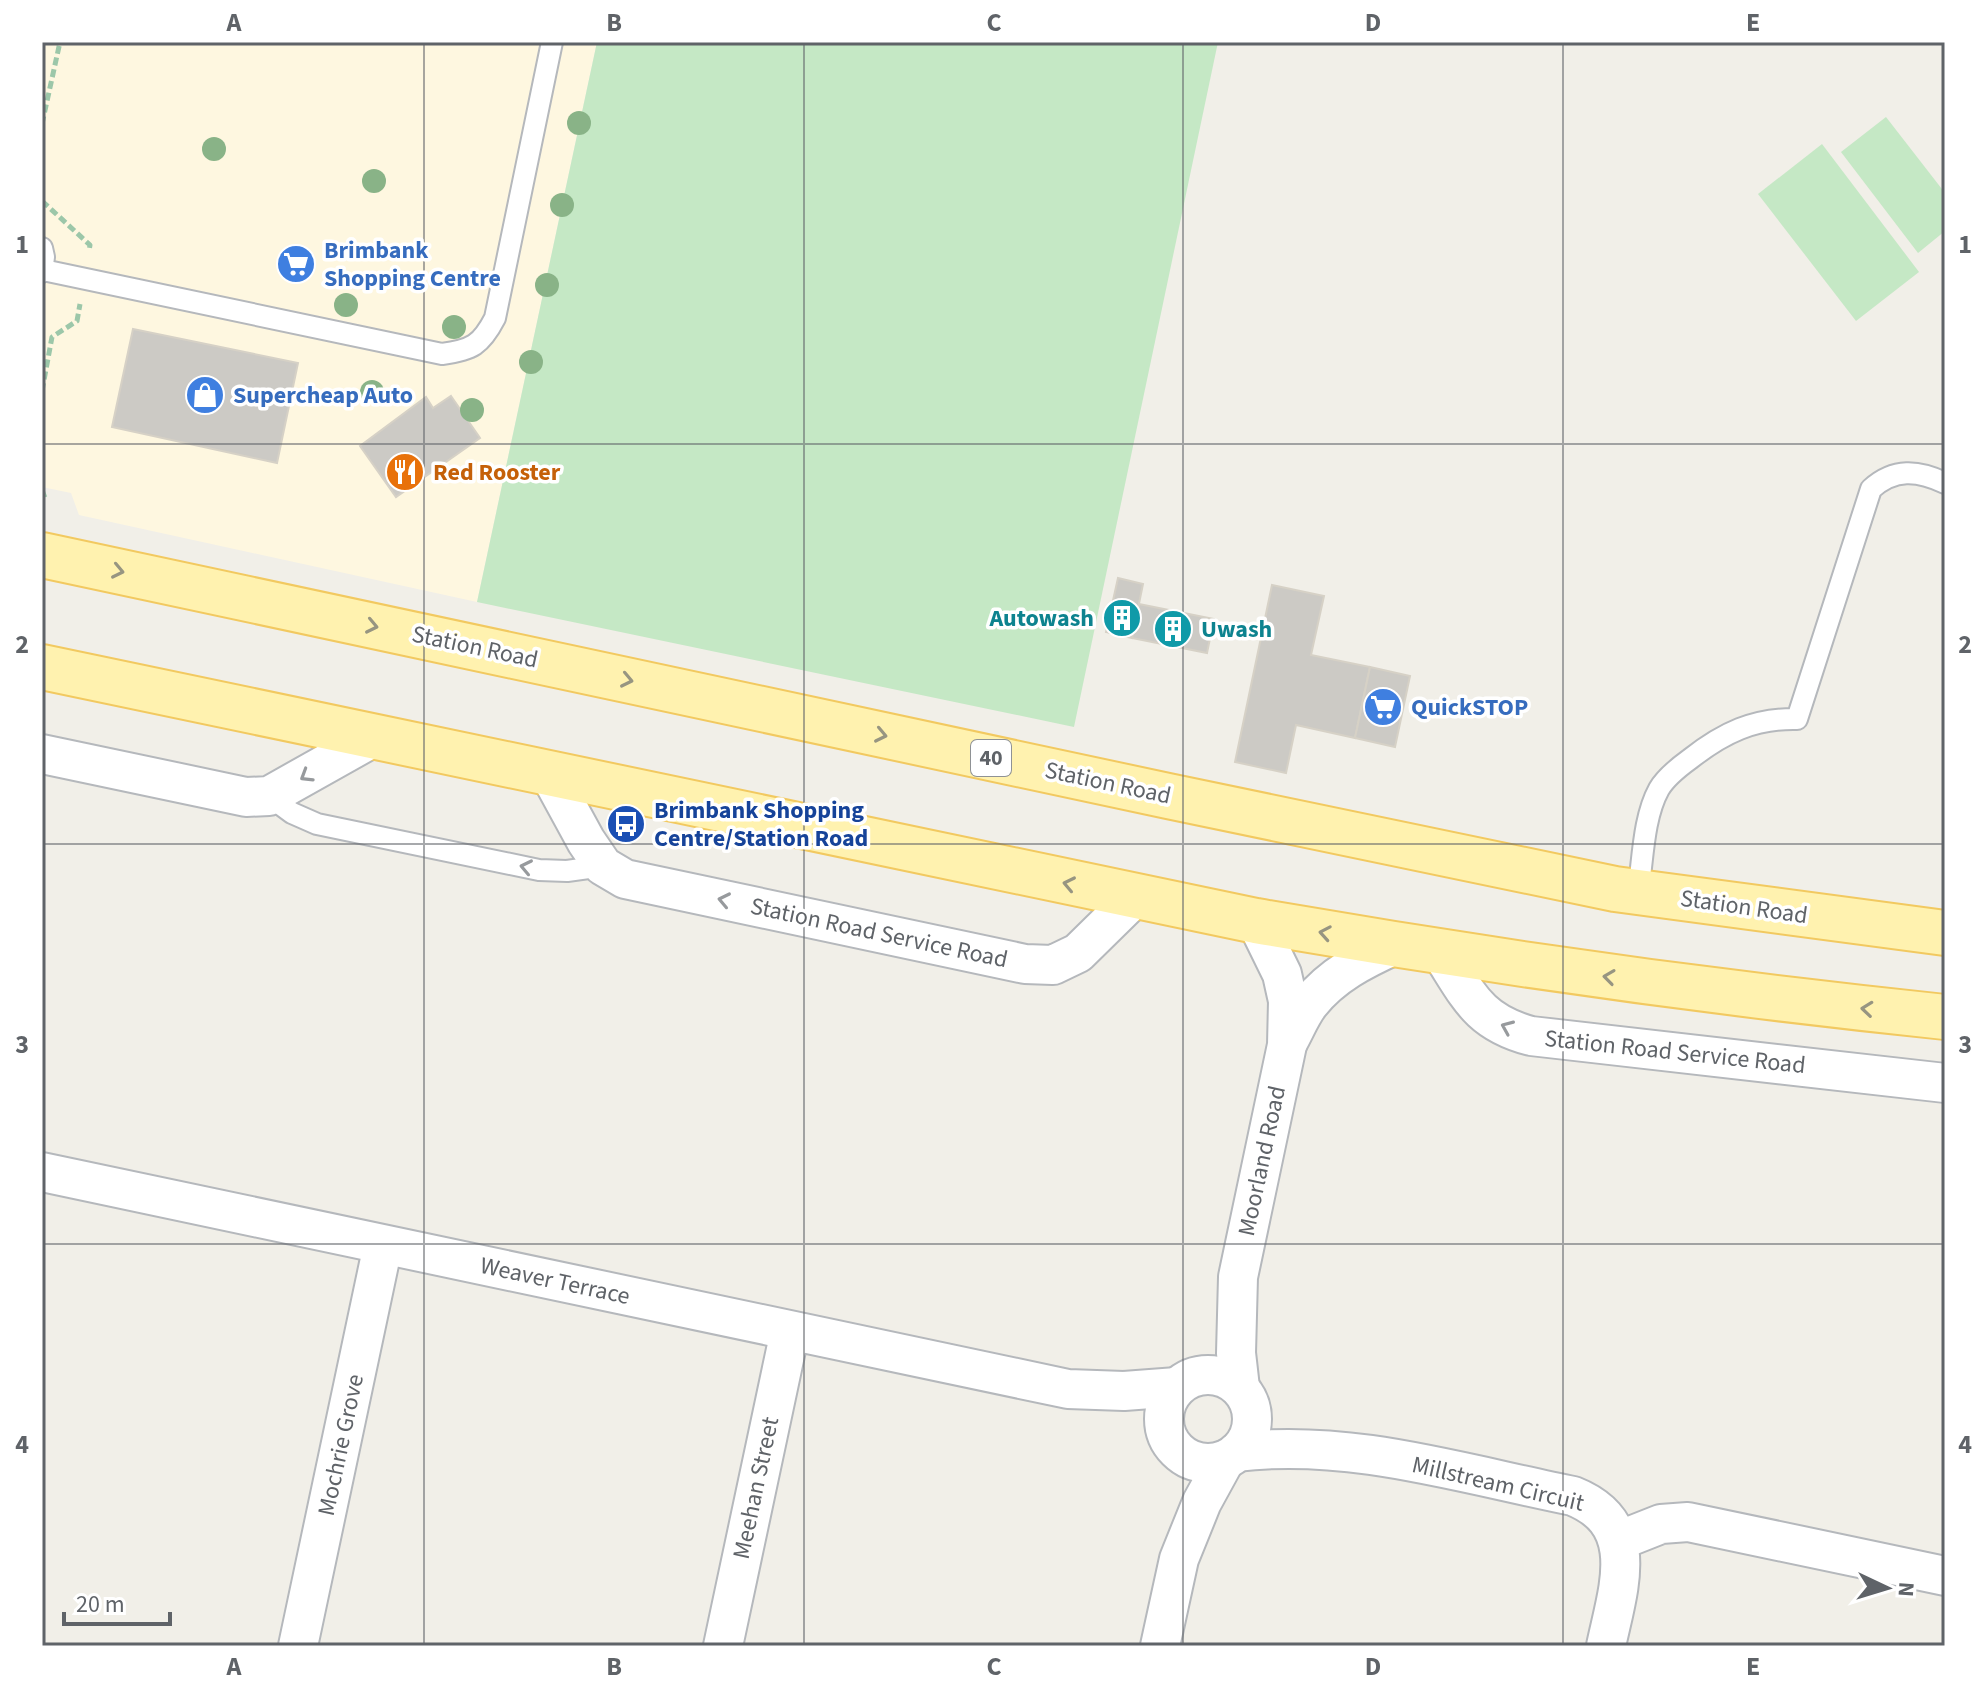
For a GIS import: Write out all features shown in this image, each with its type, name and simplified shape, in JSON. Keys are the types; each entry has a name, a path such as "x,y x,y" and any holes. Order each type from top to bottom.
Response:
{"main road":[{"name":"Station Road","path":"50,549 1168,796 1638,892 1945,933"},
{"path":"42,667 1134,898 1256,921 1441,953 1708,991 1945,1017"}],"street":[{"path":"42,754 246,797 269,796 374,737"},
{"path":"550,775 603,866"},
{"name":"Station Road Service Road","path":"603,866 625,879 1025,964 1053,965 1078,953 1134,898"},
{"name":"Moorland Road","path":"1244,1394 1236,1353 1238,1277 1287,1045 1288,1001 1282,974 1256,921"},
{"name":"Moorland Road","path":"1287,1045 1310,1003 1337,977 1366,958 1395,945"},
{"name":"Station Road Service Road","path":"1441,953 1475,1005 1507,1030 1531,1036 1945,1083"},
{"name":"Weaver Terrace","path":"42,1172 1068,1389 1124,1391 1183,1383"},
{"name":"Mochrie Grove","path":"298,1646 383,1245"},
{"name":"Moorland Road","path":"1183,1383 1208,1346 1238,1277"},
{"name":"Meehan Street","path":"723,1646 790,1331"},
{"path":"1160,1646 1179,1559 1202,1502 1231,1456 1246,1441 1251,1428 1252,1414 1244,1394 1229,1380 1216,1375 1202,1375 1183,1383 1164,1410 1180,1487 1179,1559"},
{"name":"Weaver Terrace","path":"1068,1389 1123,1413 1172,1443"},
{"name":"Millstream Circuit","path":"1244,1394 1289,1426 1350,1451"},
{"path":"1172,1443 1186,1457 1199,1462 1212,1463 1231,1456"},
{"name":"Millstream Circuit","path":"1231,1456 1278,1447 1350,1451 1573,1496 1592,1504 1606,1515 1618,1541"},
{"path":"1606,1646 1620,1579 1618,1541 1661,1524 1688,1522 1945,1576"}],"lane":[{"path":"42,248 42,271 442,354 463,351 483,340 495,318 552,42"},
{"path":"1638,892 1653,803 1660,787 1676,770 1716,739 1749,724 1776,718 1797,719 1871,489 1884,477 1900,473 1917,473 1945,483"},
{"path":"269,796 292,813 317,824 539,870 567,871 603,866"}],"path":[{"path":"42,124 60,42"},
{"path":"42,490 45,498 42,499"}],"shaded area":[{"name":"Brimbank Shopping Centre","path":"42,42 597,42 477,602 79,515 71,493 42,487"}],"green space":[{"path":"597,42 1218,42 1074,727 477,602"},
{"path":"1886,117 1945,193 1945,231 1918,253 1841,152"},
{"path":"1822,144 1919,272 1856,321 1758,194"}],"building":[{"name":"Supercheap Auto","path":"133,329 298,363 277,463 112,427"},
{"name":"Red Rooster","path":"451,396 480,438 396,497 360,446 426,397 433,408"},
{"name":"Autowash","path":"1118,578 1143,584 1132,638 1106,632"},
{"path":"1272,585 1324,596 1311,655 1370,667 1355,738 1296,725 1286,773 1235,762"},
{"name":"Uwash","path":"1139,604 1214,619 1207,653 1132,638"},
{"name":"QuickSTOP","path":"1370,667 1410,676 1395,747 1355,738"}],"place":[{"name":"Brimbank Shopping Centre","path":"296,264"},
{"name":"Supercheap Auto","path":"205,395"},
{"name":"Red Rooster","path":"405,472"},
{"name":"Autowash","path":"1122,618"},
{"name":"Uwash","path":"1173,629"},
{"name":"QuickSTOP","path":"1383,707"},
{"name":"Brimbank Shopping Centre/Station Road","path":"626,824"}]}
